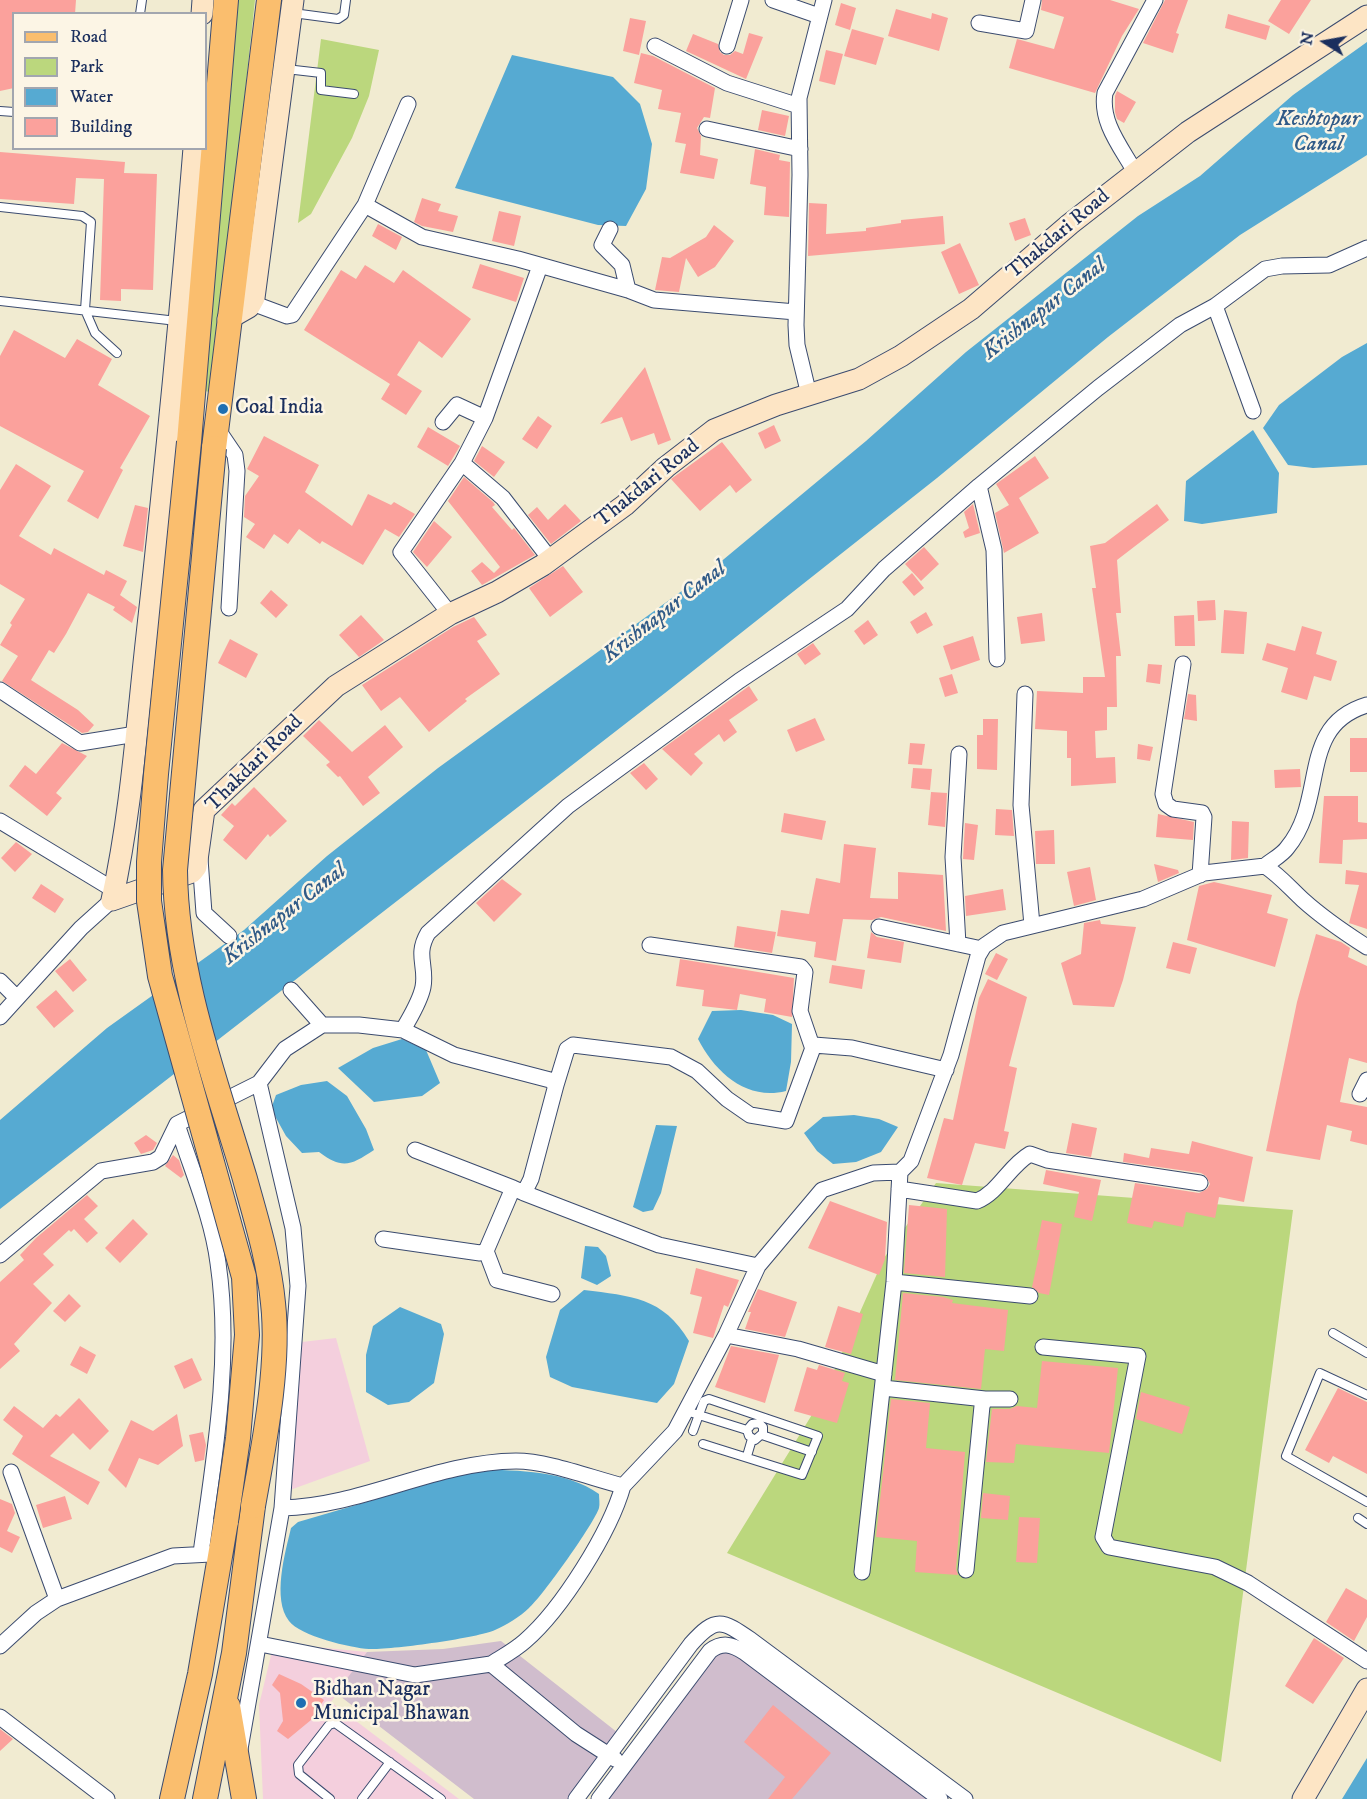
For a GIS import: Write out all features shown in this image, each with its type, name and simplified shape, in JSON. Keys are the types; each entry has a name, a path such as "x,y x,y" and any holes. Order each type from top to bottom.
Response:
{"main road":[{"path":"172,1799 200,1674 211,1554 226,1521 238,1438 247,1335 244,1277 160,976 149,901 149,862 156,774 189,442 210,127 226,0"},
{"path":"205,1799 226,1692 270,1389 274,1305 256,1217 183,963 175,908 175,870 215,437 269,0"},
{"path":"226,1692 244,1799"}],"street":[{"path":"728,46 741,0"},
{"path":"773,0 819,16"},
{"path":"809,395 797,345 799,106 824,0"},
{"path":"979,23 1026,31 1033,0"},
{"path":"1135,172 1107,121 1103,106 1105,93 1155,0"},
{"path":"228,319 252,303 292,6"},
{"name":"Thakdari Road","path":"0,1017 113,895 192,872 196,867 203,815 210,803 336,686 450,614 497,592 550,559 625,505 666,467 714,430 859,379 900,356 971,309 1135,172 1188,132 1367,16"},
{"path":"655,46 728,83 799,106"},
{"path":"252,303 287,316 292,315 365,205 408,104"},
{"path":"707,129 800,149"},
{"path":"0,821 113,895 120,865 136,735 180,322 194,150"},
{"path":"365,205 422,237 540,266 628,290 654,300 796,312"},
{"path":"610,229 602,245 622,265 628,290"},
{"path":"403,1030 423,987 420,956 422,943 428,933 568,806 739,681 848,609 884,569 979,486 1098,388 1180,325 1215,306 1265,269 1282,266 1329,265 1367,248"},
{"path":"450,614 401,552 462,463 485,418 540,266"},
{"path":"1215,306 1253,411"},
{"path":"443,422 457,405 485,418"},
{"path":"215,437 235,455 237,471 229,608"},
{"path":"462,463 503,498 550,559"},
{"path":"979,486 994,550 997,659"},
{"path":"1184,664 1163,794 1166,804 1173,808 1202,813 1204,817 1200,875"},
{"path":"0,690 80,743 136,735"},
{"path":"1025,694 1021,806 1032,925"},
{"path":"862,1572 894,1282 900,1172 911,1161 920,1143 946,1070 978,956 982,949 1004,933 1143,899 1200,875 1265,866 1287,850 1298,832 1309,806 1321,748 1329,728 1339,717 1367,705"},
{"path":"958,944 953,892 953,857 959,754"},
{"path":"199,838 204,913 230,936"},
{"path":"1265,866 1281,876 1303,900 1345,934 1367,947"},
{"path":"879,927 982,949"},
{"path":"650,945 801,967 805,972 800,1011 813,1049"},
{"path":"0,981 17,998"},
{"path":"291,990 322,1024"},
{"path":"0,1255 100,1171 153,1162 161,1157 177,1124 259,1083 285,1049 322,1024 403,1030 454,1055 550,1080 556,1085"},
{"path":"383,1239 480,1254 486,1251 518,1190 531,1179 567,1049 573,1045 671,1057 697,1071 727,1099 750,1115 786,1121 814,1045 852,1048 946,1070"},
{"path":"238,1763 282,1509 298,1286 293,1228 259,1083"},
{"path":"0,1646 36,1613 57,1599 173,1556 211,1554 223,1349 221,1286 208,1221 177,1124"},
{"path":"415,1150 659,1245 758,1266"},
{"path":"899,1189 976,1201 986,1197 1018,1161 1030,1154 1047,1160 1200,1183"},
{"path":"260,1644 415,1676 491,1664 524,1642 554,1610 610,1524 623,1486 693,1413 758,1266 822,1190 873,1173 900,1172"},
{"path":"486,1251 497,1280 552,1294"},
{"path":"894,1282 1030,1296"},
{"path":"726,1335 798,1349 883,1381 985,1400 1010,1399"},
{"path":"1043,1347 1138,1356 1103,1537 1109,1547 1224,1571 1367,1661"},
{"path":"966,1570 982,1406 985,1400"},
{"path":"282,1509 336,1504 419,1478 480,1463 527,1462 623,1486"},
{"path":"10,1473 57,1599"},
{"path":"576,1799 692,1644 706,1628 718,1623 732,1626 965,1799"},
{"path":"599,1799 710,1651 719,1645 728,1644 744,1652 940,1799"},
{"path":"491,1664 576,1734 624,1766"},
{"path":"1303,1799 1367,1689"},
{"path":"0,1717 107,1799"}],"lane":[{"path":"292,6 338,19 344,15 346,0"},
{"path":"285,69 321,73 321,90 354,94"},
{"path":"0,207 82,216 91,222 85,310 95,333 117,353"},
{"path":"1,304 85,310 180,322"},
{"path":"1333,1333 1367,1353"},
{"path":"1367,1395 1320,1373 1286,1456 1367,1502"},
{"path":"693,1431 693,1413 709,1399 760,1420 817,1434 802,1474 703,1444"},
{"path":"693,1413 747,1430 752,1439 747,1456"},
{"path":"747,1430 760,1420"},
{"path":"752,1439 758,1439 762,1435 763,1427 760,1420"},
{"path":"762,1435 812,1452"},
{"path":"1358,1518 1367,1524"},
{"path":"330,1799 299,1774 298,1765 329,1725 335,1723 441,1799"},
{"path":"362,1799 390,1762"}],"shaded area":[{"path":"336,1338 370,1461 290,1490 302,1342"},
{"path":"501,1641 622,1736 577,1799 474,1799 336,1693 367,1652 443,1649"},
{"path":"723,1642 936,1799 594,1799"},
{"path":"274,1643 367,1652 331,1702 459,1799 263,1799 259,1705"}],"green space":[{"path":"236,0 255,0 225,277 209,392 201,390"},
{"path":"321,39 379,50 369,96 352,138 311,214 298,223"},
{"path":"936,1183 1293,1210 1221,1762 727,1553 821,1400 884,1258"}],"water":[{"name":"Keshtopur Canal","path":"1367,42 1367,155 1240,235 1108,337 937,478 665,693 0,1209 0,1120 107,1028 244,930 327,856 438,768 712,569 866,441 966,352 1138,216 1200,176 1293,95"},
{"path":"512,55 613,77 640,104 652,144 646,189 626,226 598,225 455,188"},
{"path":"1367,343 1367,465 1313,468 1288,465 1263,428 1279,405 1342,357"},
{"path":"1253,430 1279,473 1277,513 1202,524 1184,521 1186,481"},
{"path":"741,1010 773,1015 792,1024 791,1062 786,1091 758,1092 733,1081 713,1062 698,1039 712,1011"},
{"path":"402,1039 426,1050 440,1083 422,1096 374,1102 338,1068 373,1048"},
{"path":"327,1081 347,1096 366,1129 374,1150 353,1162 334,1161 319,1152 302,1153 286,1136 271,1109 276,1095 301,1085"},
{"path":"854,1115 879,1119 898,1127 881,1152 856,1162 833,1164 817,1151 804,1133 823,1117"},
{"path":"656,1125 677,1126 661,1193 653,1210 643,1212 633,1207"},
{"path":"585,1246 598,1247 606,1256 611,1276 597,1285 581,1278"},
{"path":"584,1290 631,1297 657,1307 679,1326 689,1341 674,1384 657,1403 572,1387 550,1377 546,1357 560,1310"},
{"path":"400,1307 441,1324 444,1334 434,1383 409,1402 388,1405 366,1392 366,1355 373,1326"},
{"path":"479,1469 526,1471 557,1476 586,1486 599,1494 599,1508 588,1528 545,1590 521,1615 504,1626 486,1633 434,1643 380,1649 361,1648 326,1640 304,1632 289,1621 281,1601 281,1576 291,1528 298,1522"},
{"path":"1367,1758 1367,1799 1342,1799"}],"building":[{"path":"0,0 76,0 75,12 12,12 12,88 0,91"},
{"path":"1042,0 1110,0 1139,9 1122,36 1095,93 1009,68 1017,39 1054,49 1064,17 1041,10"},
{"path":"1165,0 1188,0 1176,33 1179,34 1173,53 1143,43"},
{"path":"1281,0 1311,0 1289,34 1268,21"},
{"path":"841,3 856,8 850,30 835,25"},
{"path":"896,9 931,19 932,13 948,18 939,51 888,36"},
{"path":"1228,14 1270,26 1266,40 1225,28"},
{"path":"630,18 646,21 639,55 623,51"},
{"path":"852,29 884,38 876,65 844,56"},
{"path":"749,33 763,37 746,79 686,51 693,34 718,44 720,52 724,55 730,55 735,51 743,54"},
{"path":"826,50 843,54 835,85 819,81"},
{"path":"641,53 653,56 715,88 710,118 704,117 697,128 701,136 700,155 718,159 714,179 680,173 686,144 675,142 681,113 658,109 662,90 634,83"},
{"path":"1117,91 1136,102 1124,123 1117,119 1115,112"},
{"path":"762,110 789,116 785,136 758,130"},
{"path":"755,149 780,155 779,160 790,162 789,217 764,215 766,187 750,184"},
{"path":"0,152 125,162 124,173 157,174 153,290 121,289 121,301 100,300 104,179 76,178 74,204 0,199"},
{"path":"422,198 441,204 438,211 458,216 453,232 422,226 414,222"},
{"path":"809,203 827,204 826,234 866,231 866,228 901,223 901,220 943,216 945,244 808,256"},
{"path":"499,211 521,216 514,246 492,241"},
{"path":"1025,218 1031,235 1015,241 1009,223"},
{"path":"378,224 402,237 396,250 372,236"},
{"path":"714,225 734,241 715,267 698,277 686,258 679,292 655,290 662,257 670,258 706,237"},
{"path":"960,243 979,285 959,294 941,252"},
{"path":"480,264 524,278 516,302 472,288"},
{"path":"365,265 394,283 403,270 471,319 442,358 419,341 397,375 422,391 406,415 381,399 390,384 304,330 341,270 356,279"},
{"path":"14,330 65,358 77,339 112,359 98,385 150,416 120,468 123,470 98,519 67,501 84,471 0,426 0,356"},
{"path":"645,367 671,440 658,445 654,433 631,441 622,417 600,424"},
{"path":"538,416 552,426 537,449 522,439"},
{"path":"774,425 781,441 765,449 758,433"},
{"path":"428,427 460,446 448,466 417,447"},
{"path":"264,436 319,465 305,492 352,526 368,494 391,505 394,502 415,514 399,537 385,529 363,565 322,541 320,544 299,529 288,544 274,534 264,549 246,537 255,524 244,517 245,496 259,476 247,469"},
{"path":"722,442 752,480 736,493 730,485 700,511 671,479"},
{"path":"482,446 505,462 494,477 474,461"},
{"path":"1035,456 1049,478 1019,498 1039,533 1004,553 995,513 1009,505 996,484"},
{"path":"16,464 51,486 19,536 51,555 54,548 104,575 106,570 127,581 120,595 137,607 132,623 113,610 115,607 88,593 54,653 49,650 31,680 78,710 94,725 88,732 82,733 2,681 18,656 0,645 25,599 0,584 0,490"},
{"path":"464,477 493,502 495,505 492,507 512,530 514,528 535,555 482,585 471,571 482,562 494,573 500,567 448,501"},
{"path":"565,504 581,521 551,544 528,515 537,507 548,520"},
{"path":"973,504 980,533 965,538 963,532 969,528 964,512"},
{"path":"1157,504 1169,520 1117,560 1121,613 1116,613 1121,656 1116,656 1117,707 1107,707 1107,730 1095,731 1096,758 1115,757 1116,783 1071,786 1071,758 1067,758 1067,731 1035,729 1037,691 1083,693 1083,677 1105,677 1092,588 1096,588 1090,546 1105,543"},
{"path":"135,505 148,508 143,552 123,546"},
{"path":"434,521 452,537 427,567 413,552"},
{"path":"924,547 939,564 921,581 905,564"},
{"path":"563,566 583,592 550,617 529,588"},
{"path":"912,573 924,588 914,596 902,582"},
{"path":"271,590 288,605 276,618 260,603"},
{"path":"1215,600 1216,620 1198,621 1197,601"},
{"path":"1224,610 1247,612 1244,654 1221,653"},
{"path":"926,612 933,625 917,634 910,622"},
{"path":"1042,613 1045,641 1021,644 1017,617"},
{"path":"361,615 384,640 359,657 339,635"},
{"path":"1194,615 1195,646 1175,646 1174,616"},
{"path":"474,617 487,635 477,641 500,674 465,699 467,701 429,732 400,697 381,711 362,685 453,627"},
{"path":"868,620 878,635 864,645 854,631"},
{"path":"1302,626 1322,632 1316,654 1337,661 1331,681 1314,676 1307,700 1281,692 1288,668 1262,660 1267,643 1295,651"},
{"path":"973,636 980,660 951,670 943,646"},
{"path":"230,639 258,654 246,678 218,663"},
{"path":"813,643 821,654 805,665 797,654"},
{"path":"1148,664 1162,665 1160,684 1146,682"},
{"path":"952,674 958,693 945,697 939,678"},
{"path":"749,686 758,700 729,720 737,732 724,742 719,734 694,754 703,763 691,776 662,749"},
{"path":"1188,694 1196,695 1197,721 1184,719"},
{"path":"815,718 825,740 796,752 787,730"},
{"path":"983,719 998,719 997,770 977,769 977,735 983,735"},
{"path":"319,720 352,752 385,725 403,747 368,777 380,793 363,806 340,776 338,777 326,765 330,762 303,736"},
{"path":"1350,738 1367,738 1367,772 1350,772"},
{"path":"62,743 87,756 56,793 62,798 47,816 9,786 25,765 36,774"},
{"path":"910,743 925,744 922,765 908,764"},
{"path":"1138,744 1153,747 1150,761 1137,759"},
{"path":"644,763 658,779 646,790 630,773"},
{"path":"913,768 932,769 930,790 911,788"},
{"path":"1300,769 1301,787 1275,788 1274,770"},
{"path":"254,787 287,821 270,837 268,834 246,860 223,840 234,826 221,815 232,803 235,806"},
{"path":"931,792 947,793 945,827 928,825"},
{"path":"1324,796 1358,796 1358,822 1367,823 1367,839 1343,840 1342,864 1319,863"},
{"path":"996,809 1012,810 1014,836 995,835"},
{"path":"784,813 826,821 822,840 781,832"},
{"path":"1158,814 1194,822 1193,840 1156,837"},
{"path":"1232,821 1249,822 1248,858 1231,860"},
{"path":"965,823 978,825 974,860 963,859"},
{"path":"1054,830 1055,864 1036,864 1035,831"},
{"path":"16,842 32,854 15,872 1,858"},
{"path":"844,844 876,848 870,898 898,899 898,872 943,875 946,931 881,917 872,920 843,919 836,961 814,957 816,942 777,936 781,910 809,914 816,878 840,883"},
{"path":"1154,864 1178,870 1179,873 1158,882"},
{"path":"1090,867 1096,900 1074,906 1067,872"},
{"path":"1346,870 1367,873 1367,929 1349,923 1359,885 1345,884"},
{"path":"502,879 522,894 494,922 476,903"},
{"path":"1214,882 1272,895 1267,913 1288,919 1275,967 1187,940 1199,886"},
{"path":"41,884 64,899 55,913 32,898"},
{"path":"1003,889 1006,910 966,916 965,896"},
{"path":"1100,920 1101,924 1136,927 1123,980 1114,1007 1073,1005 1061,963 1081,954 1084,923"},
{"path":"737,926 776,932 772,953 734,947"},
{"path":"871,932 877,937 904,942 901,963 867,958"},
{"path":"1316,934 1341,942 1350,948 1348,957 1367,966 1367,1063 1349,1058 1340,1102 1367,1107 1367,1145 1350,1141 1352,1131 1327,1125 1320,1160 1266,1151 1297,1002"},
{"path":"1173,942 1197,948 1190,974 1166,968"},
{"path":"996,953 1008,959 997,980 985,974"},
{"path":"70,959 87,980 73,992 55,971"},
{"path":"680,959 794,978 792,1017 764,1012 766,999 740,994 737,1010 702,1006 704,990 676,986"},
{"path":"832,965 865,970 862,989 829,983"},
{"path":"988,979 1027,997 1009,1066 1017,1068 1004,1131 1009,1132 1005,1149 975,1143 962,1185 927,1178 944,1118 953,1120 979,998"},
{"path":"56,990 74,1011 54,1028 36,1007"},
{"path":"1072,1123 1097,1128 1091,1157 1066,1153"},
{"path":"146,1135 157,1143 153,1150 141,1154 134,1143"},
{"path":"1192,1141 1253,1157 1244,1202 1219,1197 1215,1218 1186,1212 1183,1227 1154,1221 1152,1228 1127,1223 1135,1183 1199,1193 1207,1189 1210,1184 1206,1176 1201,1173 1123,1162 1124,1153 1149,1158 1151,1148 1189,1154"},
{"path":"173,1155 179,1160 184,1175 181,1178 165,1166"},
{"path":"1046,1170 1101,1180 1092,1221 1074,1217 1079,1192 1043,1184"},
{"path":"87,1195 98,1206 84,1219 98,1233 87,1243 74,1229 71,1232 69,1230 43,1254 54,1265 33,1284 52,1303 14,1344 20,1351 0,1369 0,1282 24,1260 20,1255 36,1238"},
{"path":"830,1201 887,1222 885,1259 879,1275 808,1248"},
{"path":"909,1205 947,1209 945,1277 904,1273"},
{"path":"133,1219 148,1234 120,1263 105,1248"},
{"path":"1042,1220 1062,1224 1049,1295 1039,1293 1032,1287 1040,1250 1036,1250"},
{"path":"696,1268 739,1280 728,1307 724,1305 713,1338 693,1333 702,1297 690,1294"},
{"path":"758,1289 797,1302 785,1337 745,1329 751,1312 748,1312"},
{"path":"903,1293 943,1297 953,1300 952,1303 1008,1310 1004,1351 985,1349 981,1389 895,1380"},
{"path":"69,1294 81,1306 65,1322 53,1311"},
{"path":"838,1306 863,1314 851,1354 825,1347"},
{"path":"80,1346 96,1355 87,1374 70,1365"},
{"path":"731,1346 779,1355 765,1403 715,1387"},
{"path":"192,1358 202,1380 184,1389 174,1366"},
{"path":"1042,1361 1118,1368 1109,1453 1016,1444 1014,1463 986,1462 992,1409 1010,1409 1017,1406 1037,1408"},
{"path":"819,1365 845,1373 842,1381 849,1383 837,1423 794,1411 807,1367 817,1370"},
{"path":"1338,1388 1367,1402 1367,1474 1333,1456 1329,1463 1305,1450"},
{"path":"1141,1392 1190,1407 1182,1434 1136,1419"},
{"path":"79,1398 109,1431 90,1450 73,1433 50,1456 100,1482 88,1505 12,1454 23,1436 3,1420 14,1406 43,1428 56,1414 60,1417"},
{"path":"891,1399 930,1403 926,1448 965,1452 956,1569 958,1575 915,1572 917,1541 876,1537"},
{"path":"177,1414 183,1446 158,1465 139,1458 126,1488 108,1470 131,1420 153,1431"},
{"path":"203,1432 206,1445 204,1460 195,1462 189,1435"},
{"path":"983,1493 1010,1496 1008,1520 981,1518"},
{"path":"65,1496 72,1519 43,1528 36,1505"},
{"path":"0,1499 12,1504 15,1513 7,1531 20,1537 12,1553 0,1547"},
{"path":"1019,1517 1040,1518 1037,1563 1016,1562"},
{"path":"1346,1588 1367,1600 1367,1617 1354,1641 1326,1622"},
{"path":"1314,1638 1344,1658 1313,1704 1285,1686"},
{"name":"Bidhan Nagar Municipal Bhawan","path":"279,1674 301,1684 324,1700 311,1720 288,1739 277,1731 283,1721 280,1693 272,1685"},
{"path":"773,1705 831,1753 792,1799 768,1799 785,1777 744,1742"},
{"path":"0,1729 13,1739 0,1751"}],"place":[{"name":"Coal India","path":"223,409"},
{"name":"Bidhan Nagar Municipal Bhawan","path":"301,1703"}],"water label":[{"name":"Krishnapur Canal","path":"1045,310"},
{"name":"Krishnapur Canal","path":"665,613"},
{"name":"Krishnapur Canal","path":"285,915"}]}
